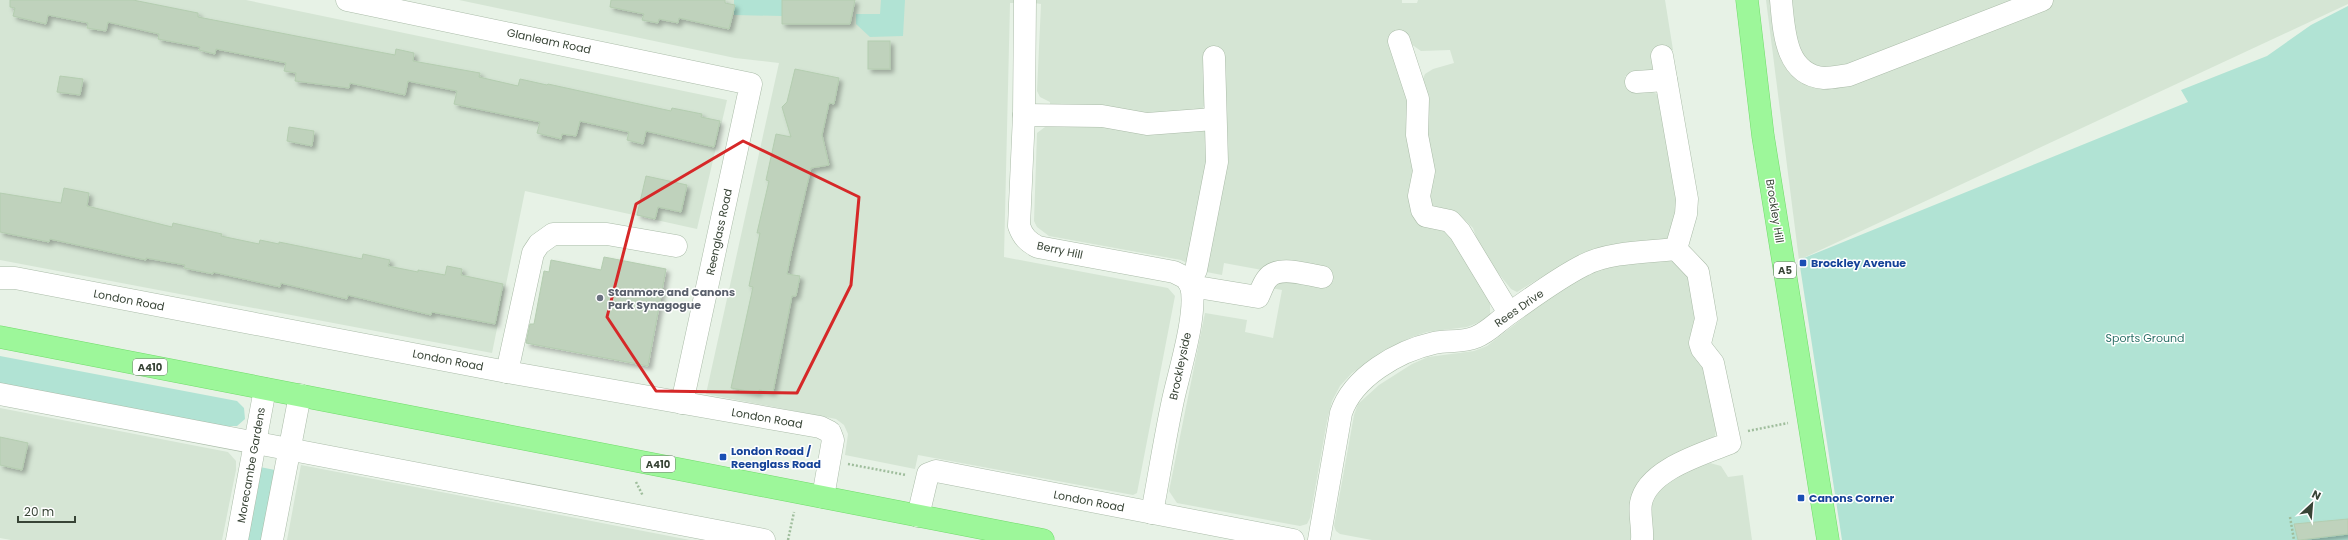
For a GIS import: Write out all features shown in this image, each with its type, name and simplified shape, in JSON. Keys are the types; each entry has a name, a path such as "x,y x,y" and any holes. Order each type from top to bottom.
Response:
{"main road":[{"name":"Brockley Hill","path":"1747,0 1764,136 1828,540"},
{"name":"A410","path":"0,337 824,497 1015,538 1043,540"}],"street":[{"name":"Glanleam Road","path":"347,0 750,84"},
{"path":"1781,0 1784,29 1792,60 1805,74 1824,78 1849,74 2042,0"},
{"name":"Berry Hill","path":"1025,6 1024,115 1019,226 1026,240 1038,247 1174,272 1190,284"},
{"path":"1400,41 1418,99 1417,135 1424,171 1419,196 1422,210 1426,216 1450,221 1460,232 1509,313"},
{"path":"1642,540 1641,503 1650,486 1682,462 1730,443 1713,363 1702,349 1700,343 1706,319 1698,272 1676,249 1686,214 1687,199 1662,56"},
{"path":"1214,57 1214,119 1217,162 1196,270 1190,284 1258,297 1267,279 1273,274 1283,271 1322,277"},
{"path":"1636,82 1666,80"},
{"name":"Reenglass Road","path":"682,403 750,84"},
{"path":"1024,115 1102,116 1147,124 1214,119"},
{"path":"507,372 533,253 538,244 553,234 607,234 676,246"},
{"name":"Rees Drive","path":"1319,540 1342,413 1345,401 1351,392 1391,360 1415,349 1435,343 1475,338 1486,332 1509,313 1584,265 1601,258 1676,249"},
{"name":"London Road","path":"0,278 15,278 507,372 820,427 830,432 833,440 824,497"},
{"name":"Brockleyside","path":"1152,513 1173,400 1186,342 1193,297 1190,284"},
{"name":"Morecambe Gardens","path":"237,540 264,389"},
{"path":"0,394 764,540"},
{"path":"272,540 300,396"},
{"name":"London Road","path":"926,479 928,474 936,471 1293,540"},
{"path":"918,516 926,479"}],"path":[{"path":"1728,435 1808,418"},
{"path":"830,460 926,479"},
{"path":"788,540 798,492"},
{"path":"2290,517 2294,540"}],"highlighted area":[{"path":"743,141 859,197 851,285 797,393 656,391 607,317 636,204"}],"shaded area":[{"path":"0,0 246,0 727,100 697,229 525,191 492,353 0,260"},
{"path":"459,0 1020,0 1020,3 1010,3 1004,257 1168,288 1175,296 1137,493 1133,495 918,455 915,469 845,455 848,434 844,425 836,419 706,394 779,63 735,58"},
{"path":"1034,0 1402,0 1402,3 1417,3 1418,0 1665,0 1673,50 1656,53 1655,67 1650,71 1625,76 1627,90 1647,89 1659,95 1665,123 1670,131 1683,210 1672,236 1664,241 1592,252 1548,278 1545,275 1517,292 1511,289 1494,268 1491,271 1483,256 1473,228 1466,221 1428,208 1424,200 1430,176 1422,81 1425,74 1433,69 1454,63 1450,50 1421,51 1408,42 1405,34 1393,39 1411,98 1411,130 1417,176 1412,208 1417,218 1425,224 1451,230 1458,234 1474,273 1490,302 1490,315 1482,321 1467,327 1427,332 1412,337 1389,348 1352,373 1340,386 1332,401 1327,421 1310,518 1307,524 1300,526 1177,503 1169,491 1205,313 1247,320 1245,332 1273,338 1282,290 1260,286 1262,270 1224,263 1222,275 1201,271 1221,162 1219,148 1226,147 1223,91 1206,91 1206,102 1202,110 1196,113 1160,117 1148,117 1107,109 1050,107 1050,102 1040,97 1037,91 1041,4 1034,3"},
{"path":"1766,0 2348,0 2348,4 1799,260"},
{"path":"1049,124 1204,130 1210,136 1212,145 1187,263 1181,260 1049,236 1037,227 1034,221 1037,133"},
{"path":"1675,258 1694,276 1716,432 1714,438 1660,469 1633,540 1372,540 1340,534 1336,531 1334,526 1354,415 1358,404 1379,385 1412,364 1428,357 1474,351 1487,346 1549,298 1595,268"},
{"path":"0,408 228,452 236,461 236,470 222,540 11,540 0,538"},
{"path":"1710,463 1721,466 1728,477 1743,475 1752,540 1649,540 1651,497 1670,479 1687,469"},
{"path":"301,465 690,540 287,540"}],"green space":[{"path":"734,0 782,0 782,16 734,15"},
{"path":"881,0 905,0 903,36 870,37 856,24 856,14 880,14"},
{"name":"Sports Ground","path":"2348,6 2348,540 1842,540 1799,260 2188,102 2181,90 2267,56 2311,25"},
{"path":"0,356 237,401 244,408 245,419 237,426 230,426 229,431 0,387"},
{"path":"260,467 275,470 262,540 246,540"}],"building":[{"path":"10,0 133,0 198,13 198,17 395,55 396,49 414,53 413,61 480,73 479,77 518,86 520,79 671,111 672,108 702,114 701,117 720,121 714,147 646,131 643,144 627,140 629,132 580,121 576,136 562,134 561,139 537,133 540,122 454,104 457,91 408,81 405,95 350,83 349,88 295,81 296,73 284,71 286,63 216,49 215,54 199,50 200,47 158,39 159,34 108,22 106,31 87,28 88,23 48,15 46,24 13,16 15,8 10,7"},
{"path":"611,0 725,0 725,3 735,5 729,29 679,18 678,23 659,19 658,23 642,20 644,14 610,7"},
{"path":"782,0 855,0 850,24 782,24"},
{"path":"868,41 890,41 890,69 868,69"},
{"path":"795,69 839,78 834,104 829,103 822,135 829,165 811,168 792,249 787,274 800,276 796,296 792,296 773,392 759,390 758,393 731,388 753,287 749,286 760,233 757,233 769,181 766,180 776,134 791,137 782,107 787,102"},
{"path":"60,76 83,79 80,95 57,92"},
{"path":"289,127 314,131 312,146 287,141"},
{"path":"646,176 687,185 681,212 658,207 655,219 637,215"},
{"path":"64,188 89,193 87,206 172,227 173,223 222,234 221,236 259,244 260,240 279,244 279,242 362,259 363,254 390,260 388,266 418,272 418,270 445,275 447,266 462,269 461,275 503,284 495,324 432,312 431,315 348,295 347,299 281,283 280,287 213,272 213,274 184,268 185,265 146,258 146,260 50,239 49,242 0,232 0,193 61,203"},
{"name":"Stanmore and Canons Park Synagogue","path":"604,257 666,269 648,366 526,343 530,324 534,324 544,271 549,272 551,260 601,270"},
{"path":"0,437 28,443 22,470 0,465"},
{"path":"2348,519 2348,534 2300,540 2298,540 2294,524"}],"place":[{"name":"Brockley Avenue","path":"1803,263"},
{"name":"Stanmore and Canons Park Synagogue","path":"600,298"},
{"name":"London Road / Reenglass Road","path":"723,457"},
{"name":"Canons Corner","path":"1801,498"}]}
